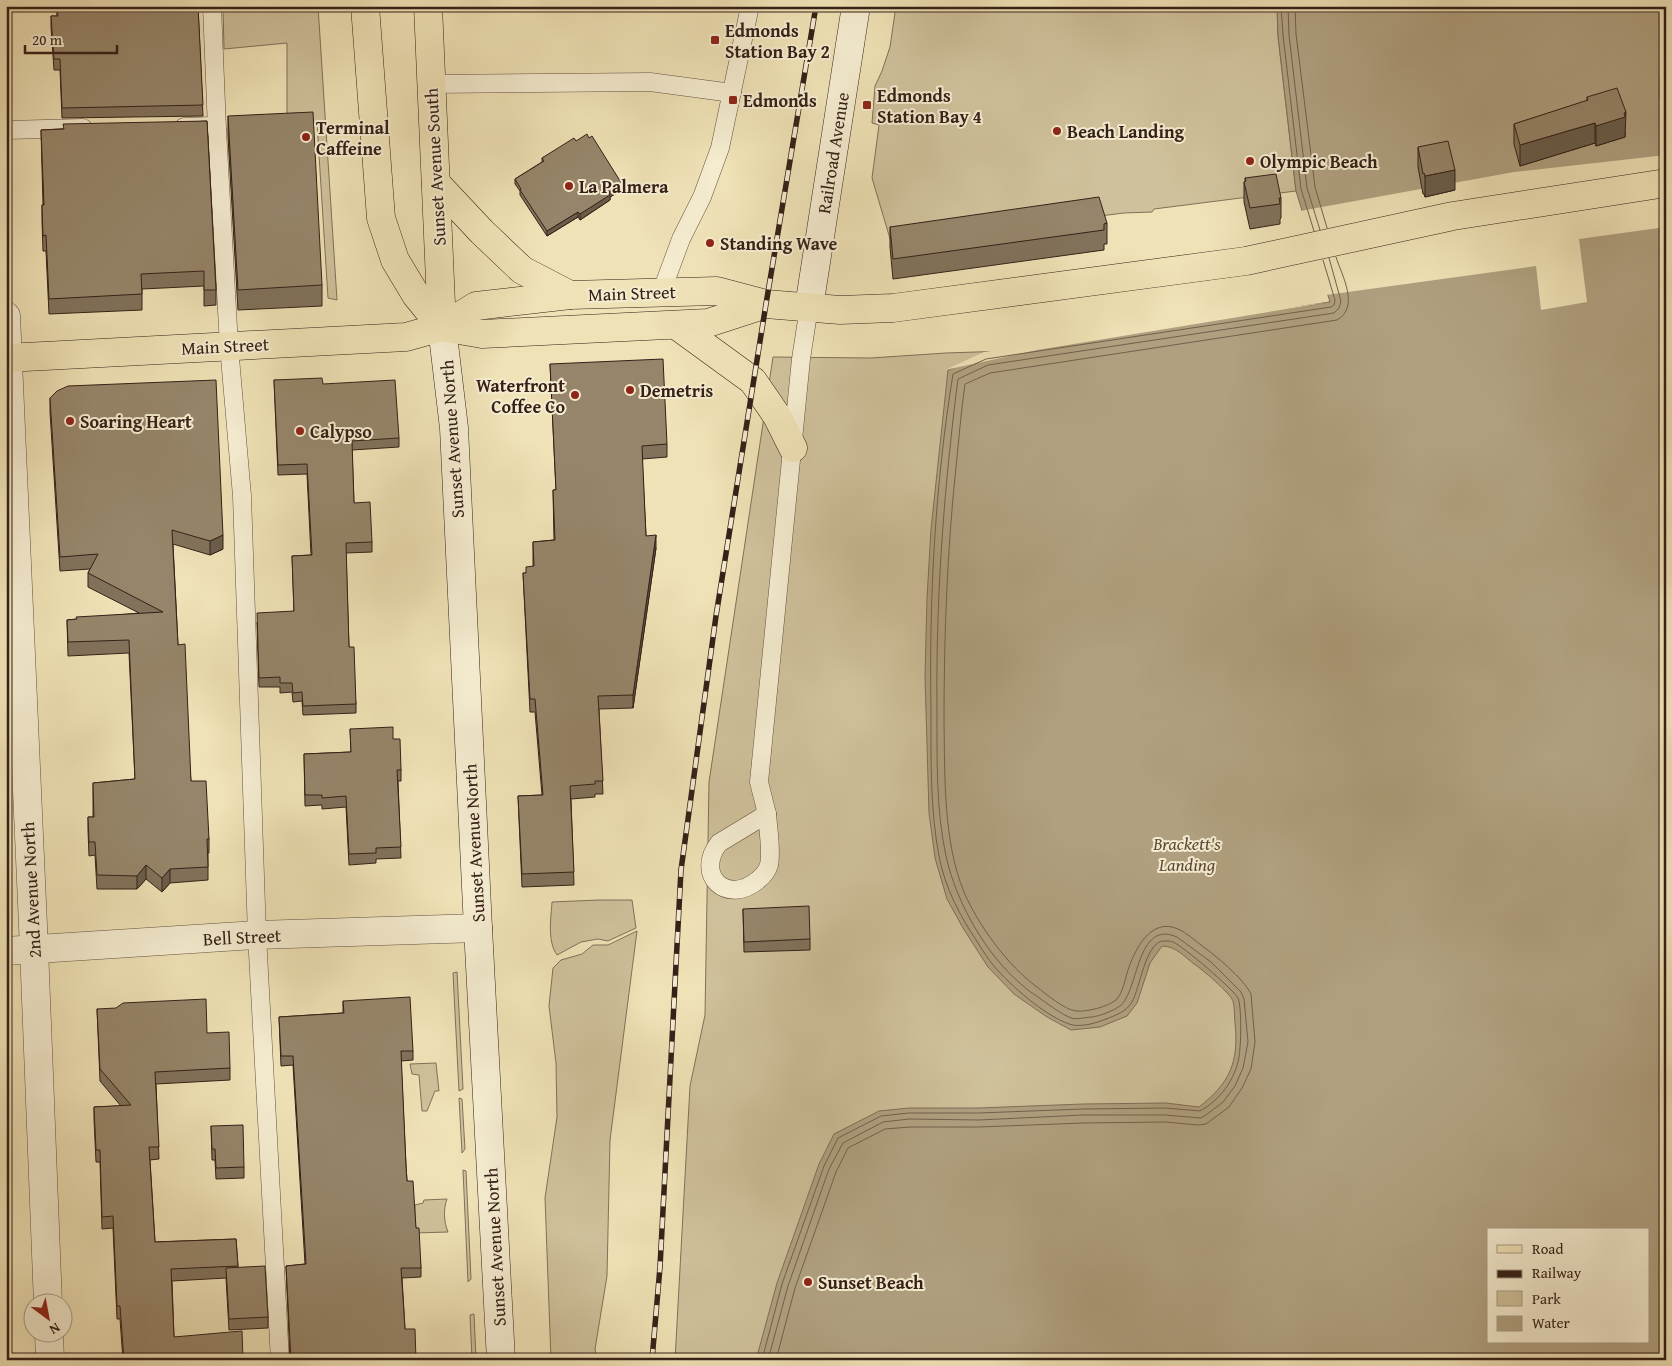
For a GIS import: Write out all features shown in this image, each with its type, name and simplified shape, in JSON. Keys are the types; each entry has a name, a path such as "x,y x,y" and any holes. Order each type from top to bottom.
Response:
{"main road":[{"path":"364,6 381,218 395,260 416,295 442,327"},
{"name":"Sunset Avenue South","path":"428,6 442,327"},
{"path":"436,182 482,232 522,270 570,295"},
{"name":"Main Street","path":"8,358 406,337 442,327 476,306 570,295 717,291 766,304 840,310 893,308 1246,261 1453,216 1666,182"},
{"name":"Main Street","path":"442,327 482,334 708,323 766,304"},
{"path":"676,325 753,382 777,416 793,448"}],"street":[{"name":"Railroad Avenue","path":"809,307 856,6"},
{"name":"2nd Avenue North","path":"6,316 48,1294"},
{"name":"Sunset Avenue North","path":"442,327 454,428 501,1360"},
{"name":"Bell Street","path":"6,951 257,936 478,928"},
{"path":"49,1344 50,1360"}],"lane":[{"path":"212,6 229,346 242,496 257,936 280,1360"},
{"path":"661,293 682,239 702,197 720,148 750,6"},
{"path":"431,84 650,82 732,93"},
{"path":"172,127 211,126 217,129"},
{"path":"6,130 104,128"},
{"name":"Railroad Avenue","path":"767,814 759,782 801,359 809,307"}],"green space":[{"path":"223,6 318,6 337,300 328,298 317,123 287,124 287,43 224,49"},
{"path":"896,6 1277,6 1278,36 1296,191 1154,209 1152,212 1124,213 891,242 872,178 879,125 872,123 875,86 890,47"},
{"name":"Brackett's Landing","path":"1666,6 1539,344 1650,1228 1487,1228 1487,1344 1650,1344 1650,1232 1666,1360 675,1360 690,1086 705,1015 709,782 773,357 871,358 1037,350 1330,302 1333,148"},
{"path":"632,900 636,928 608,941 598,939 581,942 557,955 551,936 552,902"},
{"path":"637,931 610,1140 607,1276 595,1349 597,1360 551,1360 545,1198 557,1117 556,1063 549,1006 553,968 561,960 582,954 593,945 608,945"},
{"path":"457,972 463,1089 459,1091 453,973"},
{"path":"436,1063 439,1091 435,1091 427,1111 422,1111 419,1075 412,1074 410,1064"},
{"path":"459,1098 462,1099 465,1149 462,1153"},
{"path":"463,1170 466,1171 471,1279 468,1282"},
{"path":"447,1199 444,1216 448,1232 415,1233 415,1205 423,1203 424,1200"},
{"path":"474,1314 476,1360 472,1360 470,1315"}],"water":[{"name":"Brackett's Landing","path":"1277,6 1666,6 1666,1360 756,1360 777,1283 819,1164 834,1134 879,1111 909,1108 1166,1103 1199,1107 1218,1089 1230,1071 1234,1060 1236,1037 1233,1001 1209,976 1175,950 1162,946 1150,963 1137,1003 1127,1016 1100,1027 1071,1030 1047,1017 1014,994 988,967 947,899 935,858 929,813 925,676 931,529 948,370 985,354 1330,302 1296,191 1278,36"}],"pier":[{"path":"1666,155 1666,227 1579,239 1587,302 1541,310 1536,266 1326,295 1300,211 1514,172"},
{"path":"1330,302 1037,350 945,370 984,352 1243,313"}],"building":[{"path":"57,6 198,6 203,105 62,108 60,59 54,59 51,16 58,16"},
{"path":"1666,76 1666,97 1660,78"},
{"path":"1617,88 1626,112 1624,113 1625,117 1596,126 1595,123 1520,145 1514,124 1588,100 1587,97"},
{"path":"313,112 322,285 238,290 228,116"},
{"path":"207,121 216,290 204,290 204,271 141,274 142,294 49,299 46,235 43,236 42,205 44,205 41,130 64,129 63,124"},
{"path":"587,134 589,138 592,136 622,184 609,192 610,195 580,214 578,212 547,231 520,190 515,179 544,161 542,158 574,138 576,141"},
{"path":"1448,141 1455,170 1425,176 1418,147"},
{"path":"1276,174 1281,198 1279,198 1280,204 1250,208 1244,182 1246,181 1245,178"},
{"path":"1099,197 1107,223 1104,224 1104,230 893,259 890,227"},
{"path":"663,359 667,444 642,446 646,536 656,535 633,695 598,696 603,781 595,781 595,784 570,786 574,872 522,874 518,796 543,795 535,699 530,699 523,573 526,573 526,567 534,566 533,542 555,540 553,490 556,490 550,364"},
{"path":"322,378 323,384 395,380 399,438 352,441 354,503 370,502 372,542 346,543 349,647 354,647 356,704 303,706 302,692 293,693 292,683 280,683 280,677 259,678 257,613 294,611 292,556 312,555 307,464 278,465 274,380"},
{"path":"216,380 223,535 210,541 172,530 178,645 185,644 191,781 206,781 209,839 207,839 208,867 170,869 162,878 146,865 137,876 97,875 95,842 89,842 88,817 94,817 93,783 135,779 129,640 68,642 67,620 77,619 76,617 163,612 88,573 98,554 60,557 50,398 57,391 68,386"},
{"path":"393,727 393,739 400,739 401,770 397,770 401,847 376,848 376,853 349,854 346,796 322,798 322,795 305,795 304,754 351,752 350,729"},
{"path":"809,906 810,939 744,942 743,909"},
{"path":"410,997 413,1051 401,1051 407,1181 413,1181 416,1228 419,1228 421,1268 401,1268 405,1329 415,1329 416,1360 291,1360 286,1266 306,1264 293,1056 281,1056 279,1017 344,1013 343,1001"},
{"path":"206,999 207,1033 229,1032 230,1068 155,1072 159,1147 149,1147 155,1242 236,1239 238,1266 171,1269 174,1337 242,1331 243,1360 124,1360 120,1306 117,1306 113,1216 102,1217 100,1150 96,1150 94,1107 131,1105 100,1069 97,1009 116,1008 123,1003"},
{"path":"243,1125 244,1167 216,1168 215,1149 212,1149 211,1126"},
{"path":"265,1266 268,1317 229,1319 226,1268"}],"railway":[{"path":"652,1360 660,1267 681,870 716,616 816,6"}],"place":[{"name":"Edmonds Station Bay 2","path":"715,40"},
{"name":"Edmonds","path":"733,100"},
{"name":"Edmonds Station Bay 4","path":"867,105"},
{"name":"Beach Landing","path":"1057,131"},
{"name":"Terminal Caffeine","path":"306,137"},
{"name":"Olympic Beach","path":"1250,161"},
{"name":"La Palmera","path":"569,186"},
{"name":"Standing Wave","path":"710,243"},
{"name":"Demetris","path":"630,390"},
{"name":"Waterfront Coffee Co","path":"575,395"},
{"name":"Soaring Heart","path":"70,421"},
{"name":"Calypso","path":"300,431"},
{"name":"Sunset Beach","path":"808,1282"}]}
